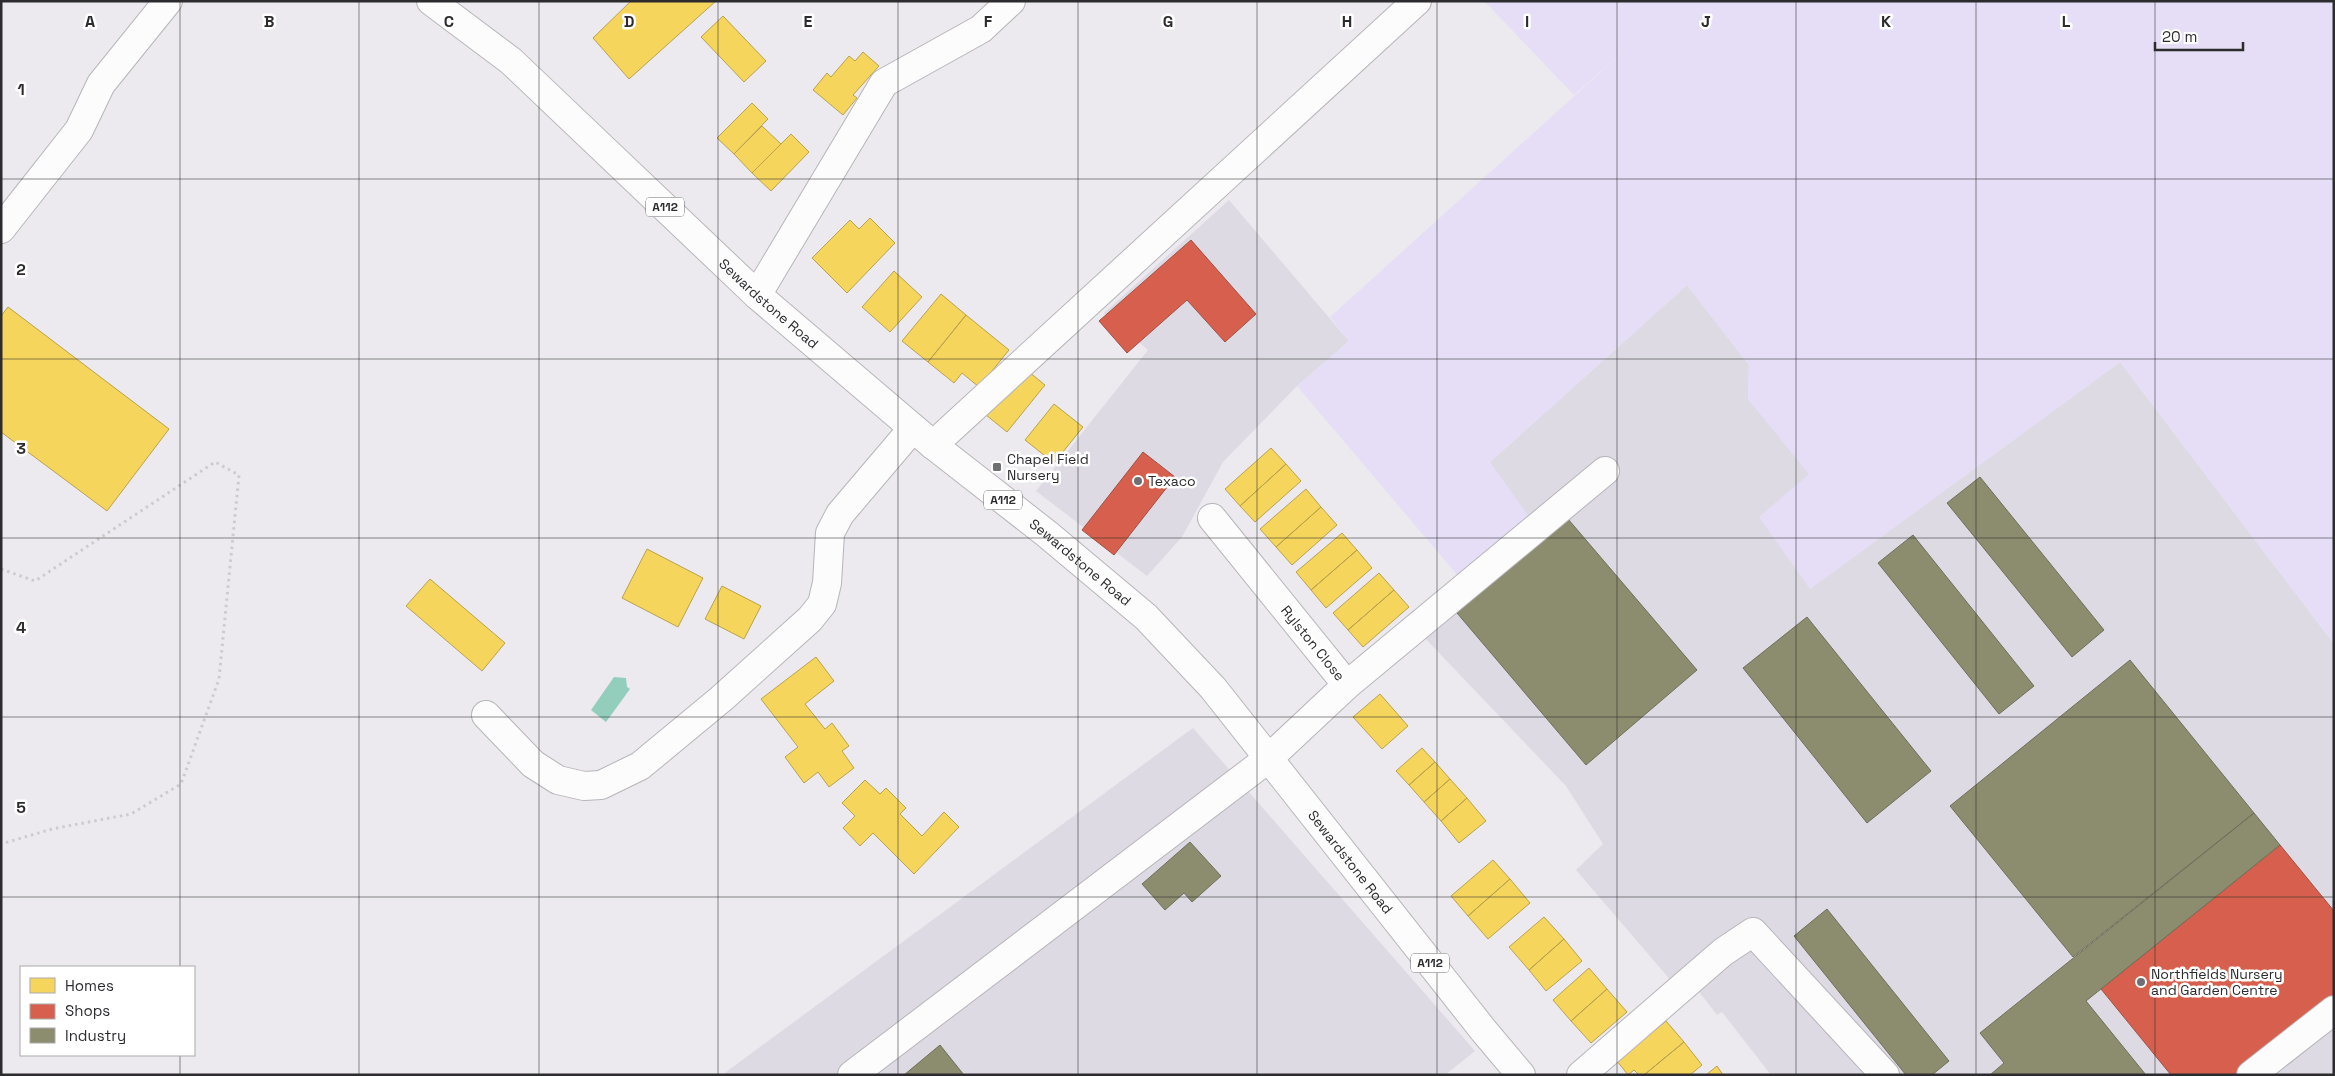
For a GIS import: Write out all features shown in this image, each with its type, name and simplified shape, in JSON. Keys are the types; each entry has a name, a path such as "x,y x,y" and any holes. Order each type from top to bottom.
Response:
{"main road":[{"path":"1,229 78,130 101,84 168,1"},
{"name":"Sewardstone Road","path":"431,1 511,61 757,295 923,437 1047,534 1146,618 1213,688 1340,850 1521,1075"},
{"path":"757,295 884,83 981,29 1011,1"},
{"path":"486,715 532,764 558,780 584,786 601,785 619,778 640,766 720,699 810,619 822,604 827,583 830,533 840,514 923,437 1416,1"},
{"path":"1347,685 1605,471"},
{"name":"Rylston Close","path":"852,1075 1269,758 1347,685 1212,518"},
{"path":"1581,1075 1723,952 1753,932 1885,1075"},
{"path":"2251,1075 2334,1010"}],"path":[{"path":"1,568 35,581 215,462 239,475 219,678 181,784 131,814 52,829 1,844"}],"shaded area":[{"path":"1484,1 2334,1 2334,644 2120,362 1810,589 1759,517 1809,474 1748,399 1749,365 1687,285 1490,462 1529,517 1459,577 1297,386 1349,341 1330,317 1634,42 1574,95"},
{"path":"1229,200 1349,341 1297,386 1223,462 1182,537 1147,576 1036,491 1148,350 1104,313"},
{"path":"1687,285 1749,365 1748,399 1810,474 1810,589 2120,362 2334,644 2334,1075 1771,1075 1722,1012 1717,1015 1693,984 1596,1075 1566,1075 1673,983 1576,870 1603,844 1566,786 1421,634 1459,577 1490,462"},
{"path":"614,677 626,678 627,687 630,689 606,722 591,710"},
{"path":"1193,728 1475,1051 1445,1075 722,1075"}],"building: Homes":[{"path":"631,1 716,1 629,79 593,38"},
{"path":"723,16 766,61 744,82 701,37"},
{"path":"863,52 879,66 853,95 857,98 843,115 813,90 827,73 831,77 849,56 855,61"},
{"path":"752,103 768,119 734,154 717,138"},
{"path":"762,126 781,144 752,173 734,154"},
{"path":"791,134 809,152 771,191 752,173"},
{"path":"870,218 895,243 847,293 812,258 850,220 859,229"},
{"path":"894,271 922,297 890,332 862,307"},
{"path":"941,294 966,315 928,362 902,341"},
{"path":"8,307 169,429 107,511 1,432 1,316"},
{"path":"966,315 1009,350 979,387 962,373 954,383 928,362"},
{"path":"1023,367 1045,385 1007,432 986,415"},
{"path":"1054,404 1083,427 1054,463 1025,440"},
{"path":"1271,448 1286,464 1240,506 1225,489"},
{"path":"1286,464 1301,481 1255,522 1240,506"},
{"path":"1306,489 1321,507 1276,547 1260,529"},
{"path":"1321,507 1337,525 1292,565 1276,547"},
{"path":"1342,533 1357,550 1311,590 1296,572"},
{"path":"647,549 703,578 678,627 622,598"},
{"path":"1357,550 1372,568 1326,608 1311,590"},
{"path":"1379,573 1394,590 1348,630 1333,613"},
{"path":"430,579 505,643 482,671 406,606"},
{"path":"722,586 761,606 744,639 705,619"},
{"path":"1394,590 1409,607 1363,647 1348,630"},
{"path":"816,657 834,681 805,704 825,729 832,723 849,746 842,751 854,768 829,787 818,772 804,783 785,757 798,747 761,699"},
{"path":"1380,694 1408,726 1382,749 1353,717"},
{"path":"1422,748 1435,762 1409,785 1396,771"},
{"path":"1435,762 1450,779 1424,802 1409,785"},
{"path":"1450,779 1467,798 1441,821 1424,802"},
{"path":"865,780 880,794 886,788 906,808 900,814 922,836 944,812 959,827 914,874 873,833 860,846 843,828 855,816 842,803"},
{"path":"1467,798 1486,821 1459,843 1441,821"},
{"path":"1493,860 1510,879 1468,916 1451,896"},
{"path":"1510,879 1530,903 1488,939 1468,916"},
{"path":"1544,917 1564,939 1529,970 1509,947"},
{"path":"1564,939 1582,961 1546,991 1529,970"},
{"path":"1589,968 1607,989 1571,1021 1553,1000"},
{"path":"1607,989 1627,1012 1591,1043 1571,1021"},
{"path":"1666,1021 1684,1042 1644,1075 1639,1075 1634,1070 1628,1075 1617,1061"},
{"path":"1684,1042 1702,1065 1690,1075 1644,1075"},
{"path":"1717,1066 1723,1075 1706,1075"}],"building: Shops":[{"path":"1191,240 1256,314 1225,342 1187,300 1127,353 1099,321"},
{"path":"1143,452 1175,477 1114,555 1082,530"},
{"path":"2280,845 2334,911 2334,994 2235,1075 2171,1075 2101,989"}],"building: Industry":[{"path":"1980,477 2104,630 2072,657 1947,503"},
{"path":"1568,519 1697,670 1586,765 1457,613"},
{"path":"1913,535 2034,686 1999,714 1878,563"},
{"path":"1807,617 1931,771 1867,823 1743,668"},
{"path":"2130,660 2254,813 2073,957 1950,806"},
{"path":"2254,813 2280,845 2086,1001 2146,1075 1990,1075 2004,1063 1980,1033"},
{"path":"1190,842 1221,876 1192,902 1184,893 1165,910 1142,884"},
{"path":"1827,909 1949,1061 1932,1075 1906,1075 1794,936"},
{"path":"940,1045 964,1075 904,1075"}],"place":[{"name":"Chapel Field Nursery","path":"997,467"},
{"name":"Texaco","path":"1138,481"},
{"name":"Northfields Nursery and Garden Centre","path":"2141,982"}]}
